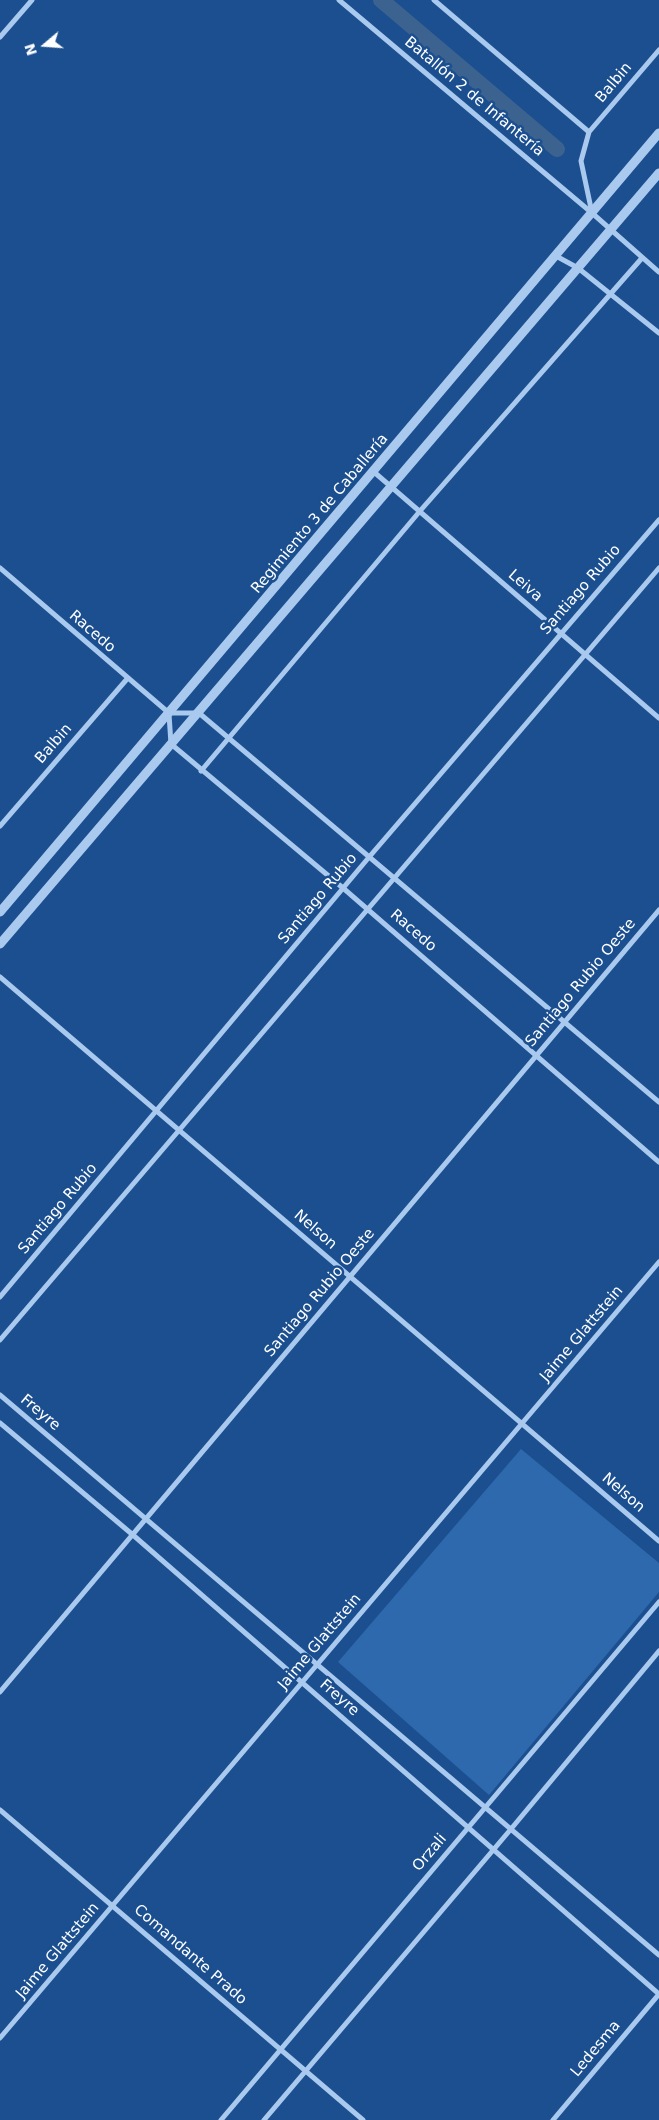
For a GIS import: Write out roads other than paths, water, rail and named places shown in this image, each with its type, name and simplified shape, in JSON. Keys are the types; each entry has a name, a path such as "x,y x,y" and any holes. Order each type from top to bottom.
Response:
{"street":[{"path":"0,38 32,0"},
{"name":"Batallón 2 de Infantería","path":"339,0 592,213 610,231 659,272"},
{"path":"434,0 589,132 581,161 592,213"},
{"name":"Balbin","path":"589,132 659,50"},
{"name":"Regimiento 3 de Caballería","path":"0,912 659,133"},
{"path":"0,944 659,173"},
{"path":"556,256 578,268 611,292 659,333"},
{"path":"201,771 420,511 642,258"},
{"name":"Leiva","path":"374,472 659,718"},
{"name":"Santiago Rubio","path":"0,1296 158,1111 370,856 659,520"},
{"name":"Racedo","path":"0,568 127,679 169,713"},
{"path":"0,1340 366,908 659,568"},
{"name":"Balbin","path":"0,826 127,679"},
{"path":"170,744 169,713 199,713"},
{"name":"Racedo","path":"199,713 659,1102"},
{"name":"Racedo","path":"170,744 343,888 659,1162"},
{"name":"Santiago Rubio Oeste","path":"0,1692 659,910"},
{"name":"Nelson","path":"0,977 659,1541"},
{"name":"Jaime Glattstein","path":"0,2038 659,1262"},
{"name":"Freyre","path":"0,1395 659,1955"},
{"name":"Freyre","path":"0,1423 133,1535 659,1994"},
{"name":"Orzali","path":"221,2120 659,1602"},
{"path":"264,2120 511,1829 659,1650"},
{"name":"Comandante Prado","path":"0,1810 363,2120"},
{"name":"Ledesma","path":"553,2120 659,1994"}],"waterway":[{"path":"381,0 557,149"}]}
